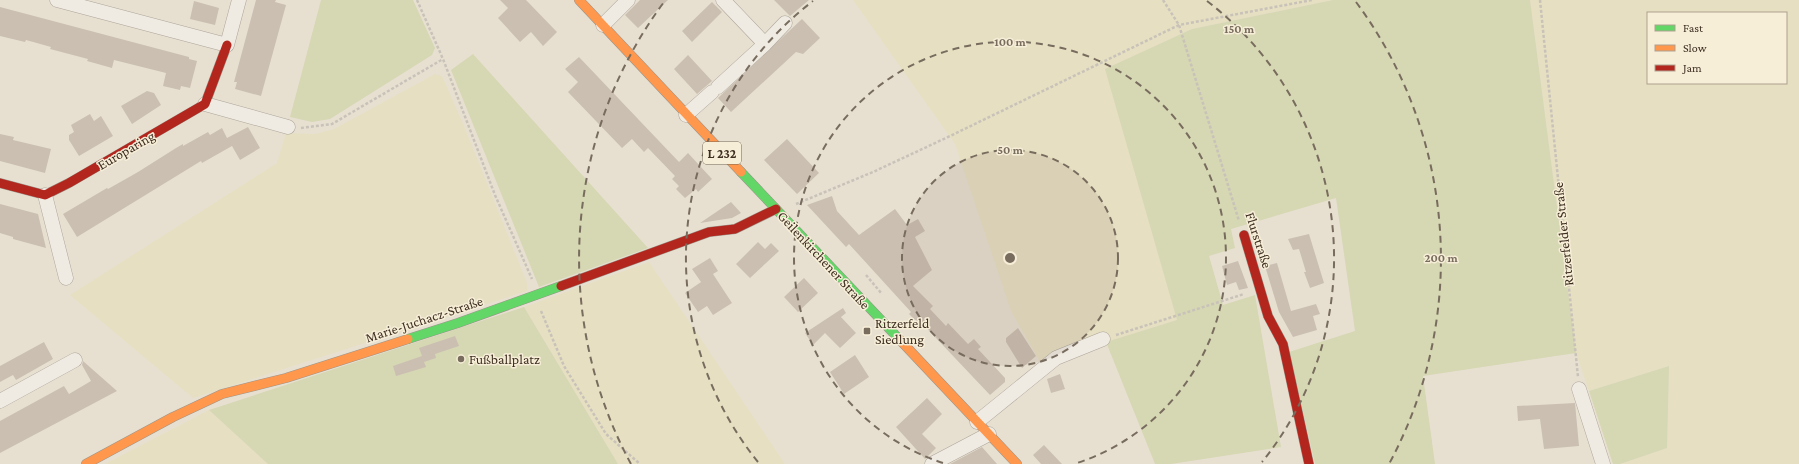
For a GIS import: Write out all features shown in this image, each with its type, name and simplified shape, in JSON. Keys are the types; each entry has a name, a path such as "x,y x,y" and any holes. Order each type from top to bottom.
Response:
{"street":[{"path":"57,0 108,6 227,45"},
{"path":"238,0 227,45 205,104 288,127"},
{"name":"Geilenkirchener Straße","path":"579,0 1017,464"},
{"path":"603,25 628,0"},
{"path":"723,0 765,44"},
{"path":"686,115 765,44 785,23"},
{"name":"Europaring","path":"46,195 205,104"},
{"path":"0,183 46,195 66,278"},
{"name":"Marie-Juchacz-Straße","path":"86,464 173,417 222,394 286,378 458,323 536,296 709,232 735,229 776,209"},
{"name":"Flurstraße","path":"1244,235 1268,316 1283,344 1309,464"},
{"path":"978,422 1056,358 1103,339"},
{"path":"0,401 75,360"},
{"path":"1579,389 1603,464"},
{"path":"932,464 989,434"}],"path":[{"path":"418,0 443,59 481,160 532,279 543,317 564,366 606,434 640,464"},
{"name":"Flurstraße","path":"1163,0 1179,25 1244,235"},
{"path":"776,209 792,205 880,169 1179,25 1312,0"},
{"name":"Ritzerfelder Straße","path":"1540,0 1579,389"},
{"path":"288,127 306,129 332,124 443,59"},
{"path":"1103,339 1260,289"}],"shaded area":[{"path":"853,0 1333,0 1192,29 1106,69 1177,320 1106,342 1057,361 1046,372 1011,311 955,144"},
{"path":"1530,0 1799,0 1799,464 1620,464 1667,448 1669,366 1589,391 1576,353"},
{"path":"435,74 442,76 464,126 527,283 527,291 193,398 70,295 277,163 286,133 315,134 334,129"},
{"path":"649,262 785,464 618,464 524,307"},
{"path":"209,410 268,464 105,464"}],"green space":[{"path":"321,0 413,0 435,48 432,55 330,119 312,122 290,117"},
{"path":"1333,0 1530,0 1576,353 1423,376 1435,464 1315,464 1289,352 1355,331 1336,198 1231,229 1235,248 1209,256 1223,305 1255,295 1281,447 1171,464 1155,464 1106,342 1177,320 1105,69 1192,29"},
{"path":"473,54 648,248 539,287 451,70"},
{"name":"Fußballplatz","path":"524,307 618,464 268,464 209,410"},
{"path":"1669,366 1667,448 1620,464 1613,464 1589,391"}],"building":[{"path":"256,0 276,0 275,2 286,5 261,96 235,89 237,82 234,82"},
{"path":"500,0 526,0 557,32 543,46 531,32 520,42 498,18 508,8"},
{"path":"640,0 668,0 638,28 625,15"},
{"path":"774,0 809,0 790,16"},
{"path":"194,1 219,8 215,25 190,19"},
{"path":"712,2 722,12 692,42 682,31"},
{"path":"0,7 189,57 189,59 197,61 190,88 181,86 180,90 163,86 166,73 114,60 112,68 87,61 88,59 50,49 51,47 26,40 25,42 0,36"},
{"path":"802,19 820,38 803,54 796,52 731,112 718,98"},
{"path":"688,55 712,81 697,94 674,69"},
{"path":"579,57 679,162 688,153 712,179 698,192 696,189 685,198 676,189 679,186 672,179 675,176 648,148 644,152 632,139 622,148 568,92 578,82 565,69"},
{"path":"147,91 154,93 161,105 132,124 121,106"},
{"path":"90,114 94,121 101,116 113,136 79,156 69,140 69,135 74,132 71,125"},
{"path":"248,127 260,148 240,160 232,146 202,163 201,161 77,237 63,214 138,172 183,144 183,146 208,132 210,135 222,128 227,138"},
{"path":"0,134 14,137 13,140 51,149 45,173 0,161"},
{"path":"787,139 819,173 797,194 764,160"},
{"path":"832,196 837,211 859,235 895,209 907,225 918,219 925,231 915,237 932,270 913,286 933,306 930,309 946,326 948,323 968,344 974,339 981,347 978,349 1005,378 1005,382 990,395 919,320 917,322 909,314 911,312 849,244 846,247 807,205"},
{"path":"731,202 741,213 732,218 700,223"},
{"path":"0,204 38,214 46,248 13,239 13,237 0,233"},
{"path":"1309,234 1324,283 1310,288 1304,272 1306,272 1299,249 1293,250 1288,239"},
{"path":"758,242 765,249 771,243 779,251 750,278 736,264"},
{"path":"710,258 718,271 713,274 732,303 713,315 707,306 698,312 685,293 701,282 692,269"},
{"path":"1238,261 1248,288 1239,290 1236,282 1227,285 1222,266"},
{"path":"1277,263 1291,311 1316,304 1320,314 1313,316 1317,330 1293,337 1279,312 1265,266"},
{"path":"804,278 818,293 798,312 784,297"},
{"path":"843,308 846,313 841,317 856,333 840,348 825,333 813,345 805,333"},
{"path":"1018,328 1036,356 1022,368 1006,342 1006,338"},
{"path":"455,336 459,346 435,354 436,358 424,362 426,367 396,376 393,366 422,356 419,348"},
{"path":"44,342 53,359 16,380 13,375 0,382 0,366"},
{"path":"855,355 869,377 844,394 830,372"},
{"path":"83,361 117,391 0,453 0,421 64,386 69,394 91,381 82,365"},
{"path":"1060,374 1065,389 1051,393 1047,379"},
{"path":"927,398 942,414 922,434 936,448 925,459 896,427"},
{"path":"1575,403 1579,446 1544,449 1540,419 1518,421 1517,406"},
{"path":"1044,445 1062,464 1041,464 1033,455"},
{"path":"982,447 997,464 950,464"}],"traffic: fast":[{"path":"741,172 899,339"},
{"path":"408,339 458,323 561,286"}],"traffic: slow":[{"path":"579,0 741,172"},
{"path":"86,464 173,417 222,394 286,378 408,339"},
{"path":"899,339 1017,464"}],"traffic: jam":[{"path":"0,183 45,195 69,183 205,104 227,45"},
{"path":"561,286 709,232 735,229 776,209"},
{"path":"1244,235 1268,316 1283,344 1309,464"}],"place":[{"name":"Ritzerfeld Siedlung","path":"867,331"},
{"name":"Fußballplatz","path":"461,359"}]}
